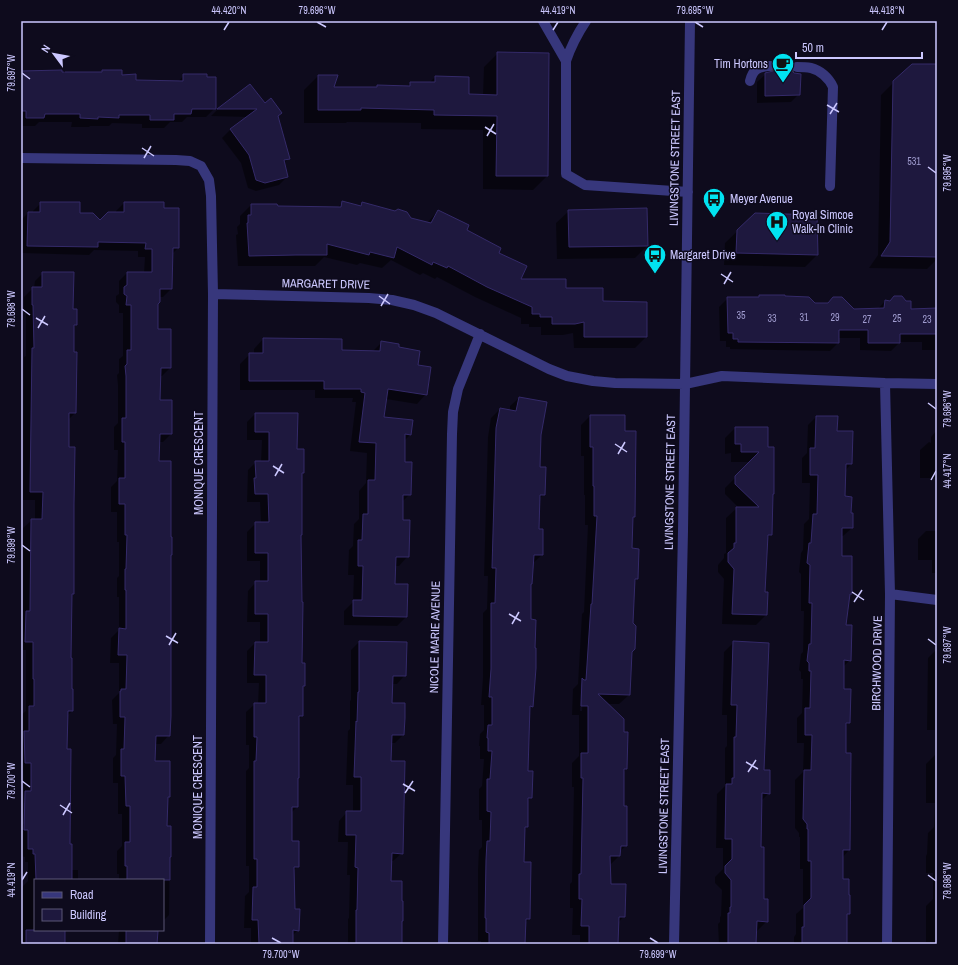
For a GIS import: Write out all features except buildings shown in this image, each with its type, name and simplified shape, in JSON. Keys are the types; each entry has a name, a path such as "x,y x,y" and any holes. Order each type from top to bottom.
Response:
{"street":[{"path":"543,21 566,61"},
{"path":"586,21 580,30 566,61 566,174 585,184 688,192"},
{"name":"LIVINGSTONE STREET EAST","path":"674,944 683,539 690,21"},
{"path":"750,81 752,73 760,67 769,66"},
{"path":"797,67 811,68 819,71 830,80 833,86 830,186"},
{"name":"MONIQUE CRESCENT","path":"21,158 190,161 201,166 209,180 212,196 213,294 210,944"},
{"name":"MARGARET DRIVE","path":"213,294 392,300 414,305 436,313 549,369 580,379 615,383 685,384"},
{"name":"NICOLE MARIE AVENUE","path":"443,944 452,434 458,389 480,334"},
{"path":"685,384 722,376 937,384"},
{"name":"BIRCHWOOD DRIVE","path":"885,383 890,594 887,944"},
{"path":"890,594 937,600"}],"tunnel":[{"path":"769,66 797,67"}],"place":[{"name":"Tim Hortons","path":"783,84"},
{"name":"Meyer Avenue","path":"714,218"},
{"name":"Royal Simcoe Walk-In Clinic","path":"777,242"},
{"name":"Margaret Drive","path":"655,274"}]}
